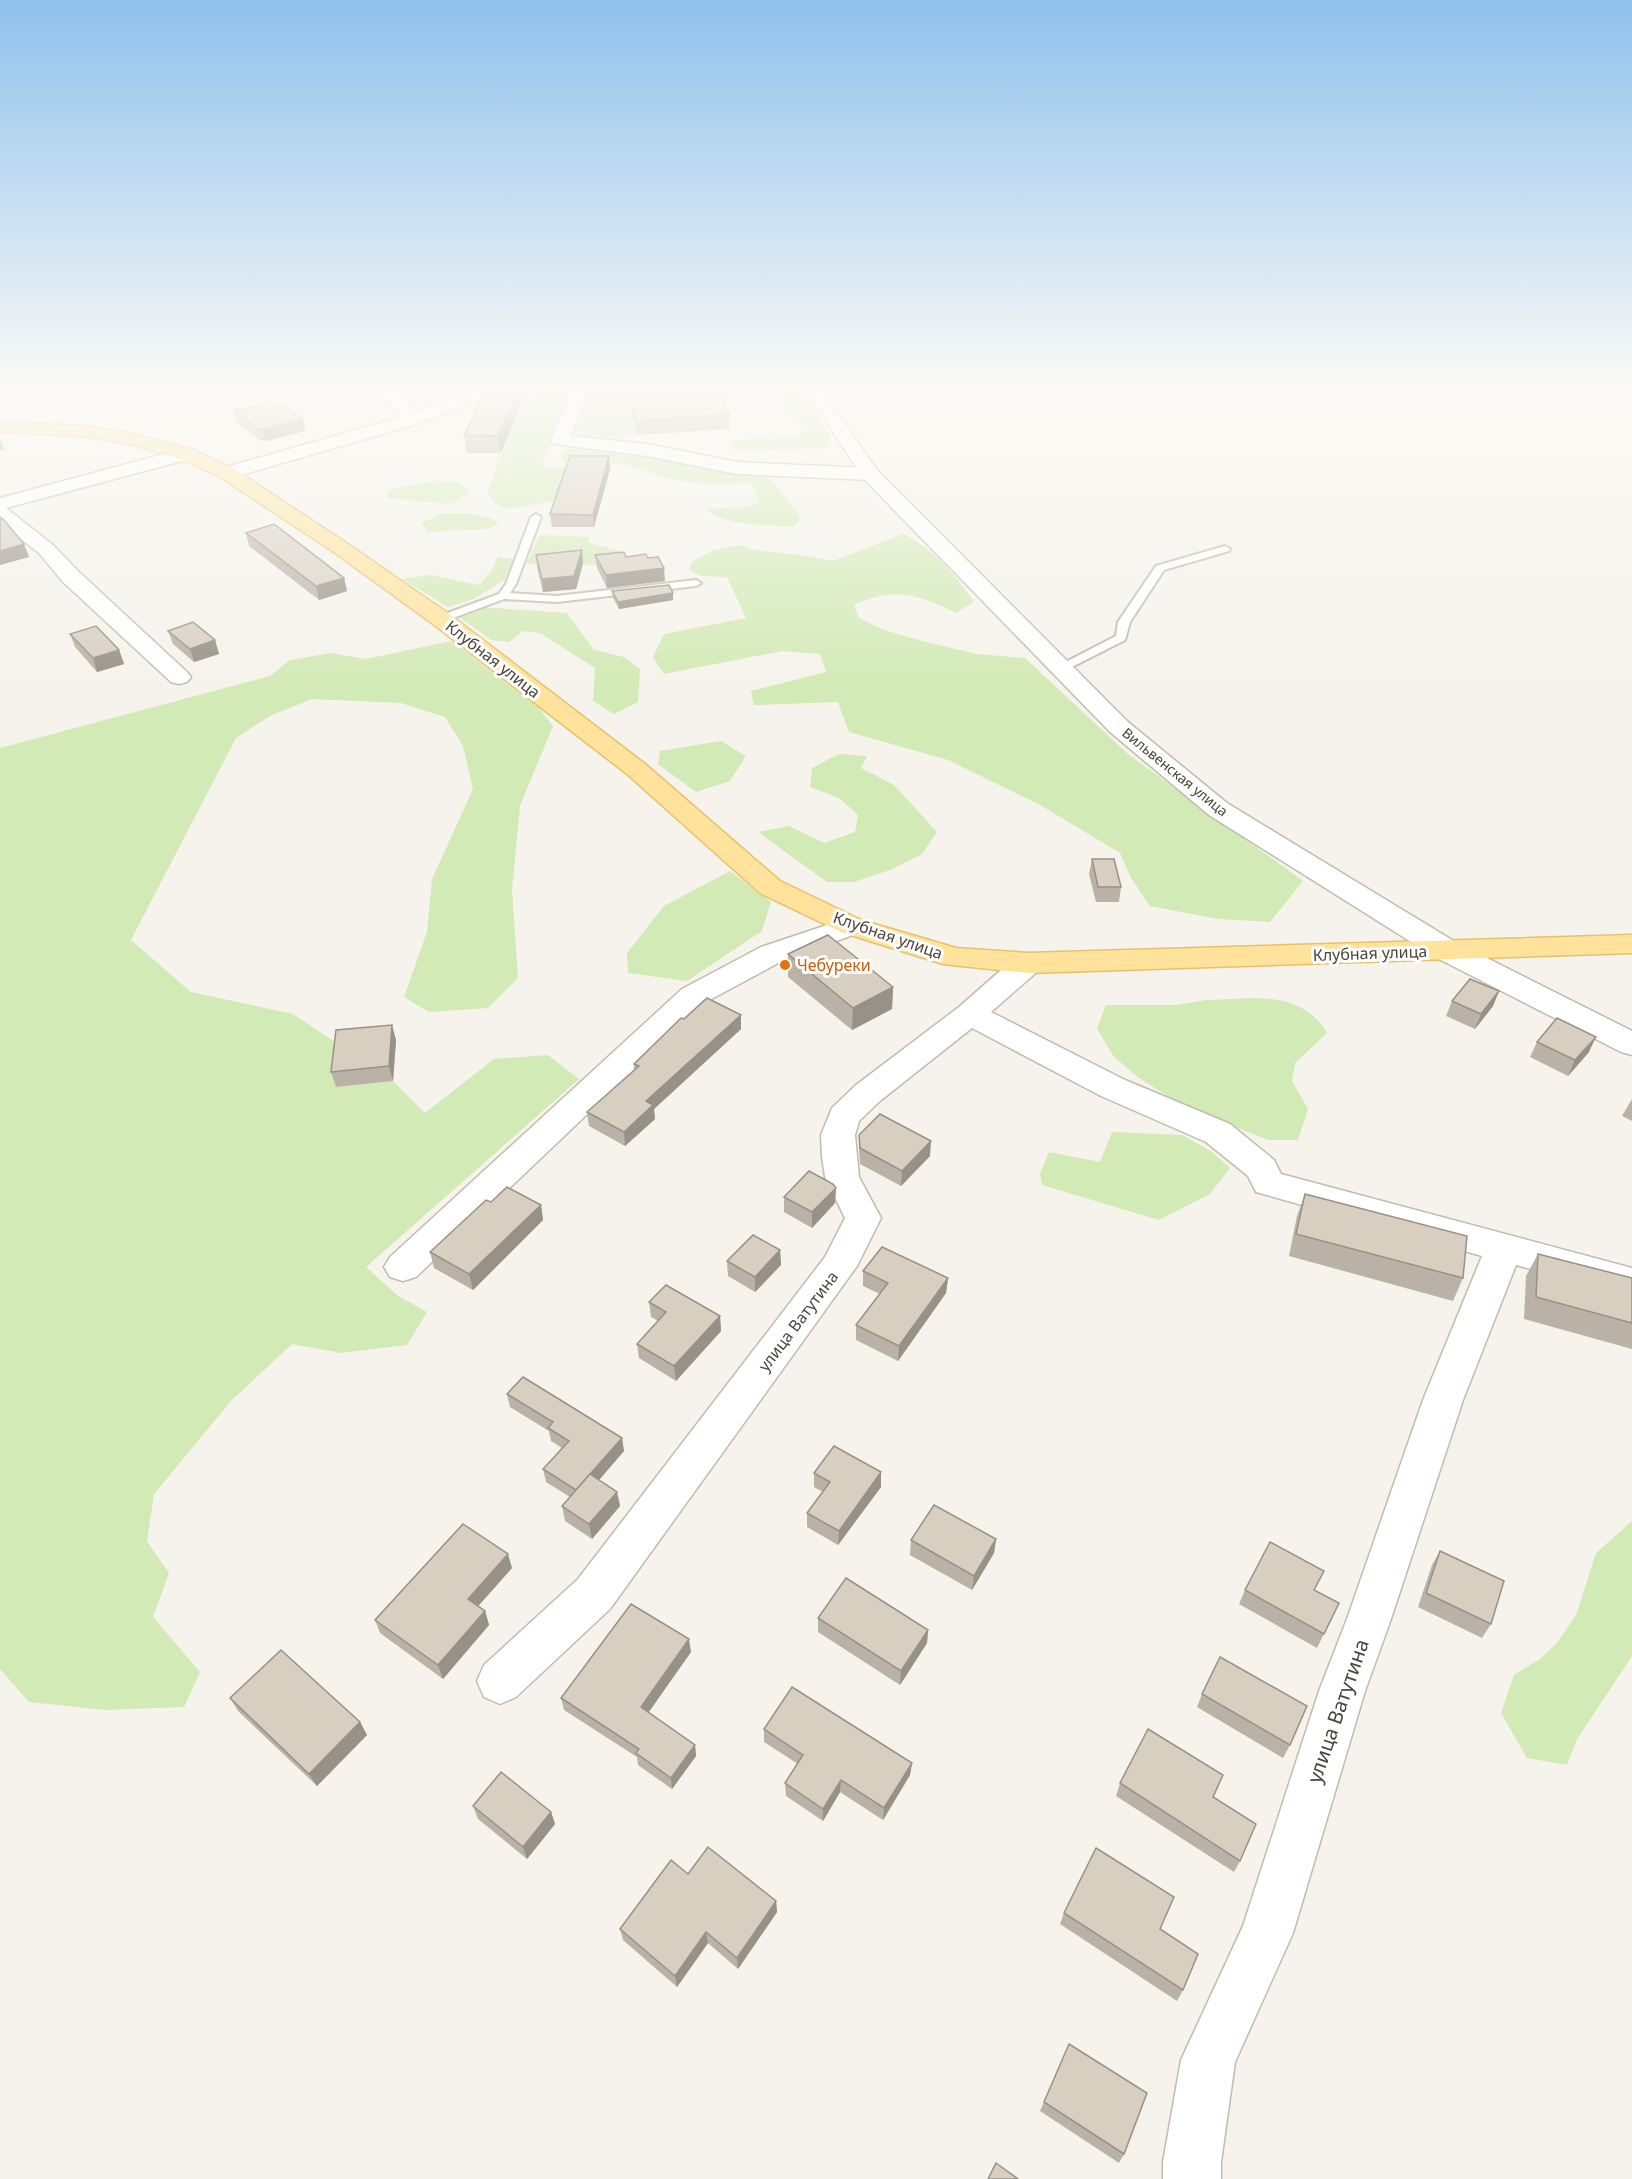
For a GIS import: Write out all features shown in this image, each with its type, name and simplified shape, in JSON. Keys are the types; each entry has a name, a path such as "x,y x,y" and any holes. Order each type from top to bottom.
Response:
{"main road":[{"name":"Клубная улица","path":"249,488 338,546 441,619 636,769 770,887 850,926 954,957 1028,963 1632,944"}],"street":[{"path":"0,504 59,488"},
{"name":"Вильвенская улица","path":"883,488 1119,727 1218,809 1446,950 1632,1044"},
{"path":"0,513 46,549 71,577 179,677"},
{"path":"403,1267 693,996 746,966 805,940 850,926"},
{"name":"улица Ватутина","path":"500,1681 594,1594 839,1266 863,1218 842,1177 838,1157 838,1135 844,1116 868,1093 970,1014 1028,963"},
{"path":"970,1014 1113,1088 1218,1133 1262,1169 1268,1183 1632,1283"},
{"name":"улица Ватутина","path":"1192,2179 1192,2162 1208,2060 1267,1933 1342,1691 1447,1390 1504,1248"}],"lane":[{"path":"503,596 511,584 536,518"},
{"path":"1062,669 1121,638 1124,622 1160,568 1225,549"},
{"path":"441,619 503,596 558,599 696,583"}],"green space":[{"path":"465,488 469,491 452,504 386,498 391,489"},
{"path":"489,488 594,488 600,493 508,509 494,503 487,493"},
{"path":"754,488 777,488 801,517 793,527 747,524 723,519 706,509 744,507 760,502"},
{"path":"466,513 490,518 499,523 487,529 427,532 422,523 440,514"},
{"path":"903,534 924,546 943,563 974,602 956,613 918,597 894,594 868,599 854,605 859,618 884,630 926,642 977,654 1025,658 1129,755 1303,881 1270,922 1218,919 1150,906 1131,878 1120,853 1040,805 948,760 849,732 838,702 754,705 751,691 826,672 820,654 782,651 664,674 653,657 664,634 746,618 727,577 702,576 689,570 692,562 711,551 740,545 755,550 833,561"},
{"path":"540,535 589,537 589,543 617,550 625,555 606,565 526,564"},
{"path":"498,557 515,559 504,580 474,599 448,607 402,579 431,575 479,585 490,573"},
{"path":"484,607 567,613 594,650 624,657 640,669 638,702 614,714 593,701 595,668 540,633 523,631 509,642 491,640 459,617"},
{"path":"451,641 539,708 553,726 520,806 512,890 518,978 488,1008 429,1012 404,997 427,932 432,879 473,789 463,746 445,717 401,703 312,699 270,716 236,738 131,940 191,992 293,1014 341,1046 336,1087 393,1081 425,1113 494,1059 548,1055 579,1079 366,1267 398,1296 427,1312 407,1345 341,1353 292,1344 231,1401 154,1494 147,1541 169,1573 153,1617 200,1672 184,1707 106,1710 29,1702 0,1669 0,748 270,676 290,660 331,653 366,659"},
{"path":"721,741 746,756 730,781 696,792 658,764 660,751"},
{"path":"839,754 867,756 861,768 894,785 937,832 922,854 890,870 854,882 827,882 758,832 789,826 824,843 855,832 858,815 839,798 810,787 812,768"},
{"path":"730,871 771,902 762,931 687,981 628,973 627,953 664,906"},
{"path":"1256,998 1297,1005 1313,1016 1327,1033 1295,1063 1292,1081 1308,1109 1298,1140 1269,1140 1188,1109 1139,1078 1114,1057 1097,1029 1106,1005 1176,1005 1207,1000"},
{"path":"1112,1132 1182,1135 1212,1152 1230,1168 1210,1194 1159,1220 1042,1185 1040,1174 1049,1152 1100,1162"},
{"path":"1632,1521 1632,1656 1577,1739 1567,1765 1527,1758 1501,1713 1514,1675 1540,1659 1557,1643 1576,1615 1596,1553"}],"building":[{"path":"559,488 600,488 593,515 550,514"},
{"path":"0,517 4,520 24,544 0,551"},
{"path":"274,524 344,578 316,586 246,533"},
{"path":"582,550 574,576 542,579 536,555"},
{"path":"624,552 626,557 646,554 648,558 658,557 664,568 606,575 595,555"},
{"path":"669,585 673,593 618,602 612,591"},
{"path":"193,622 215,640 190,649 168,631"},
{"path":"96,626 119,650 93,658 70,634"},
{"path":"1092,859 1114,859 1121,887 1098,887"},
{"path":"828,935 893,987 853,1008 788,954"},
{"path":"1470,979 1499,991 1481,1014 1452,1001"},
{"path":"707,998 741,1015 646,1101 653,1105 624,1132 587,1112 639,1066 634,1064 681,1018 684,1019"},
{"path":"1557,1018 1596,1037 1575,1060 1537,1042"},
{"path":"392,1025 389,1066 331,1072 336,1030"},
{"path":"880,1114 931,1141 902,1171 860,1148 859,1135"},
{"path":"809,1171 836,1188 812,1212 784,1197"},
{"path":"507,1187 541,1205 469,1274 430,1252 486,1200 491,1202"},
{"path":"1305,1194 1467,1236 1463,1278 1296,1234"},
{"path":"753,1235 780,1250 755,1277 727,1261"},
{"path":"882,1247 948,1278 899,1346 856,1325 888,1283 863,1271"},
{"path":"1538,1254 1632,1278 1632,1323 1536,1297"},
{"path":"666,1285 720,1316 674,1366 637,1344 666,1312 649,1302"},
{"path":"523,1377 622,1438 576,1490 543,1469 569,1441 548,1428 553,1422 507,1394"},
{"path":"834,1446 881,1472 839,1531 807,1513 830,1482 814,1473"},
{"path":"590,1474 617,1492 589,1524 562,1506"},
{"path":"934,1505 996,1539 974,1576 911,1540"},
{"path":"463,1524 508,1554 468,1599 485,1611 438,1665 375,1620"},
{"path":"1270,1542 1324,1571 1314,1590 1339,1603 1324,1634 1245,1590"},
{"path":"1440,1551 1504,1581 1491,1624 1426,1593"},
{"path":"846,1578 928,1630 901,1671 818,1618"},
{"path":"631,1604 689,1639 641,1707 695,1745 671,1778 636,1753 639,1749 561,1698"},
{"path":"281,1650 360,1722 309,1774 230,1698"},
{"path":"1220,1657 1307,1706 1290,1745 1202,1694"},
{"path":"792,1687 912,1763 884,1808 841,1780 823,1809 785,1783 803,1755 764,1729"},
{"path":"1148,1729 1223,1775 1213,1797 1256,1824 1240,1861 1120,1783"},
{"path":"501,1772 551,1812 523,1847 473,1806"},
{"path":"708,1847 776,1901 737,1958 706,1932 675,1976 620,1929 671,1860 688,1874"},
{"path":"1096,1848 1174,1897 1160,1929 1198,1954 1183,1990 1064,1913"},
{"path":"1069,2044 1147,2093 1124,2154 1044,2102"},
{"path":"996,2163 1018,2179 988,2179"}],"place":[{"name":"Чебуреки","path":"785,965"}]}
